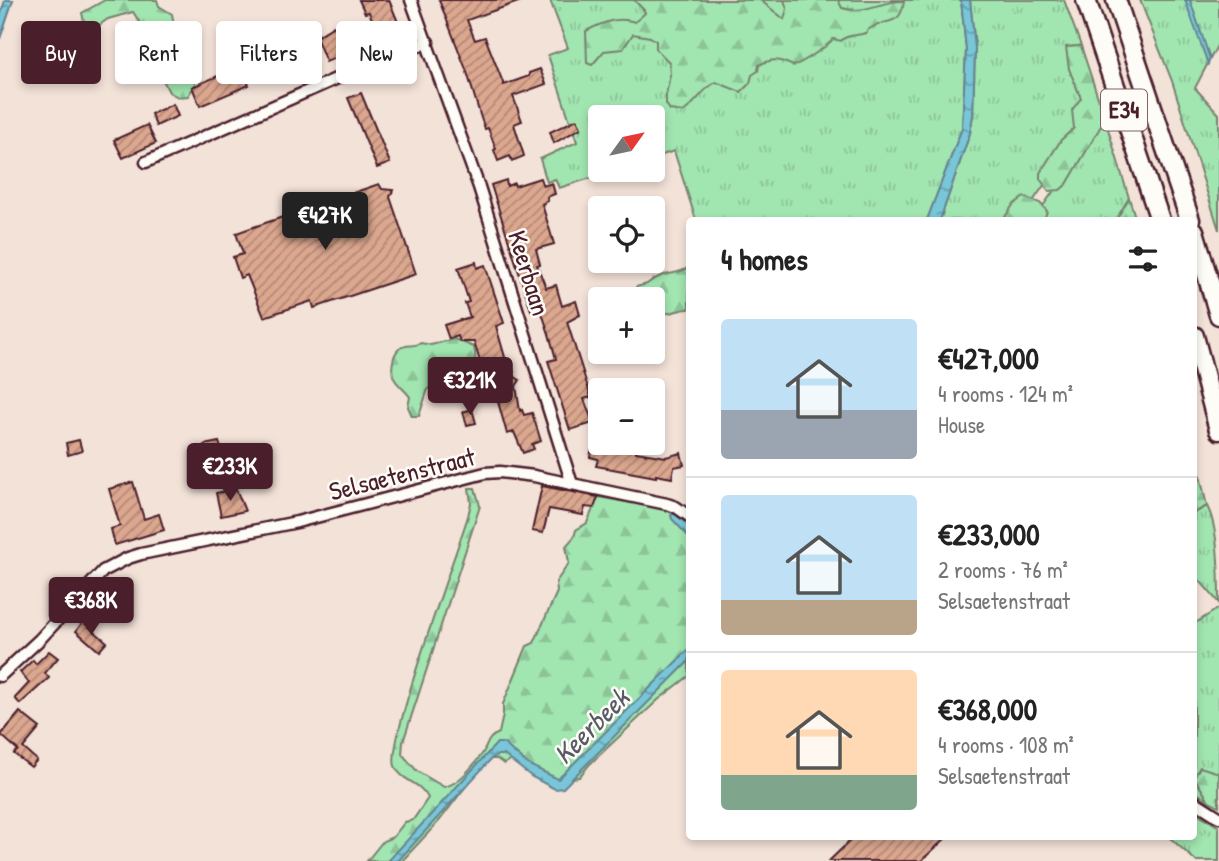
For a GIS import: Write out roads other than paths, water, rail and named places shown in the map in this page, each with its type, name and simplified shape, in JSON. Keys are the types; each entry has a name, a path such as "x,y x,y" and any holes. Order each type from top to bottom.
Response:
{"highway":[{"name":"E34","path":"1086,0 1159,217"},
{"name":"E34","path":"1116,0 1189,217"},
{"path":"1197,240 1219,315"},
{"path":"1197,347 1219,430"}],"street":[{"name":"Keerbaan","path":"411,0 454,112 506,268 572,484"},
{"path":"146,162 346,74 428,42"},
{"name":"Selsaetenstraat","path":"0,676 46,633 96,578 128,558 297,522 485,473 534,476 572,484"},
{"path":"572,484 676,507 686,514"},
{"path":"1197,803 1219,817"}],"water":[{"path":"5,0 13,0 0,39 0,17"},
{"path":"961,0 970,0 975,48 973,115 970,133 941,217 928,217 962,128 966,50"},
{"path":"1185,0 1190,0 1210,59 1208,64"},
{"path":"675,513 686,523 686,534 672,519 671,515"},
{"path":"686,652 686,664 563,788 555,789 532,777 504,755 498,755 491,759 398,861 388,861 497,743 503,743 529,765 558,779"}],"water label":[{"name":"Keerbeek","path":"591,726"}]}
